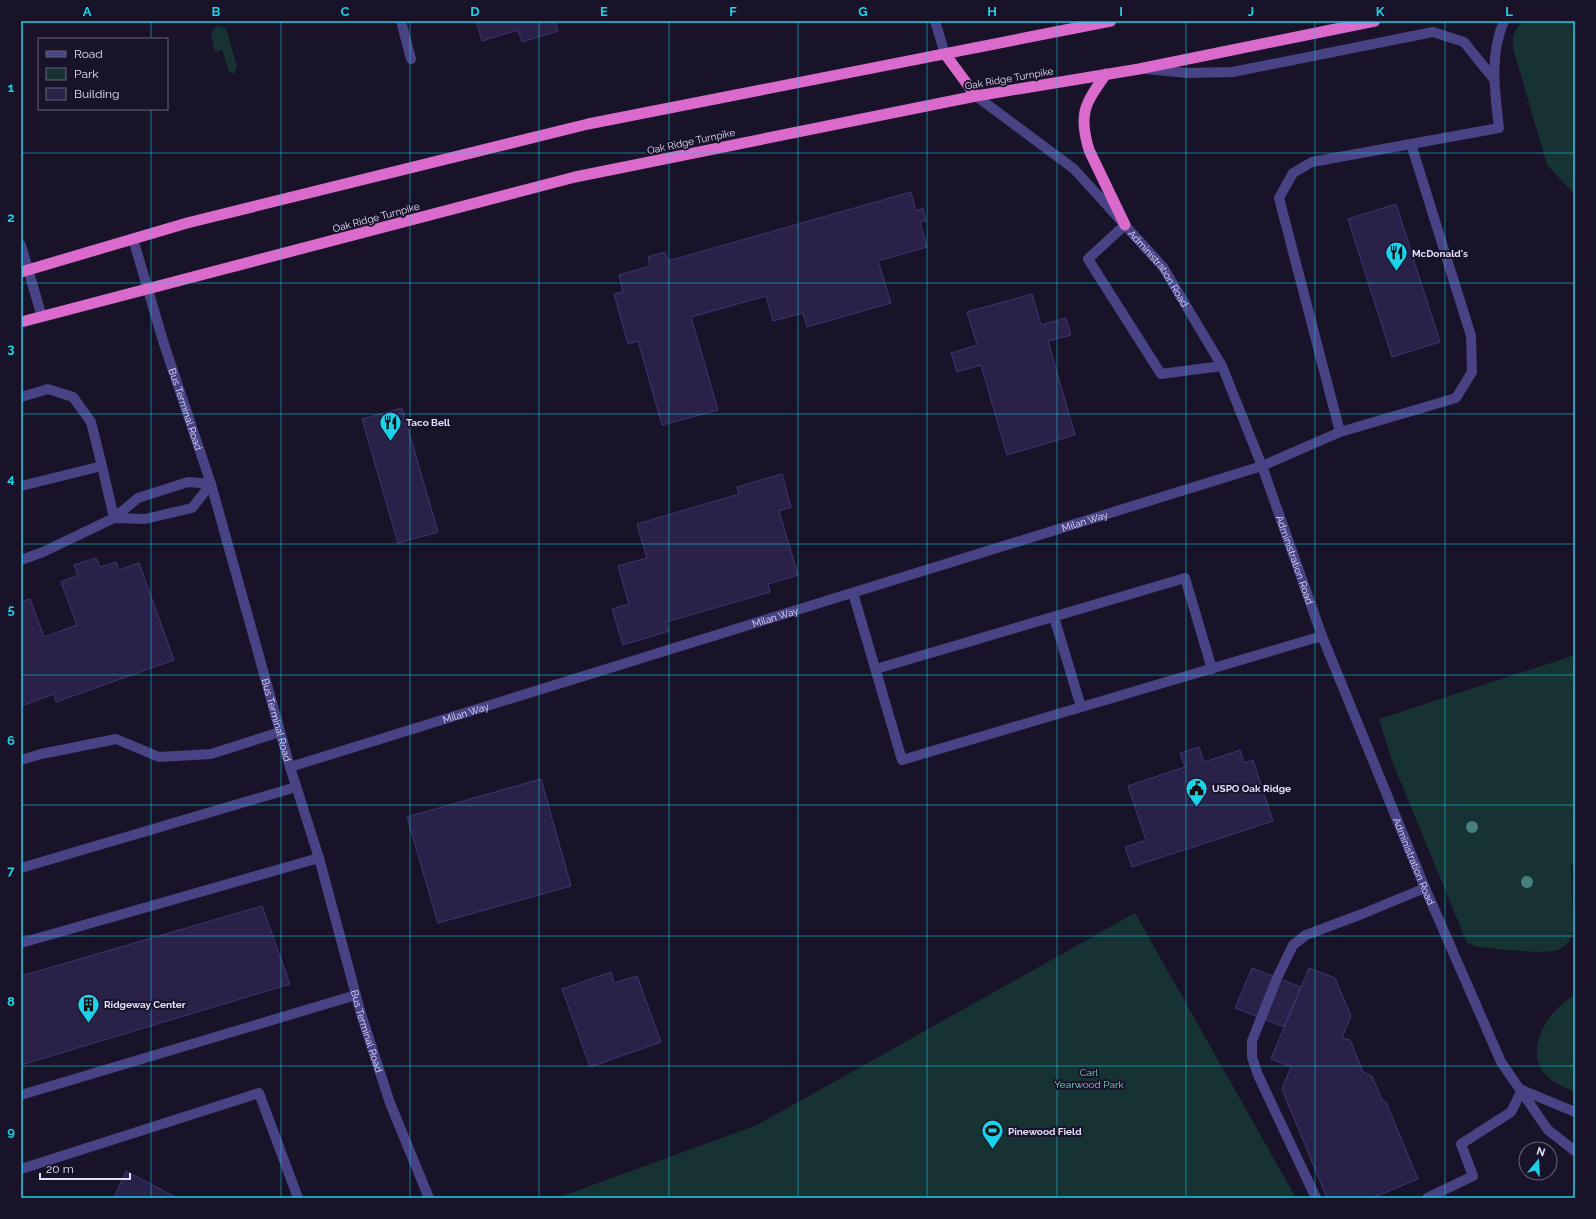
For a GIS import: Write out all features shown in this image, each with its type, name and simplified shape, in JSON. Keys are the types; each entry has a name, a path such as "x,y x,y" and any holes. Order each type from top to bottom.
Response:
{"highway":[{"path":"25,271 187,223 588,124 1111,21"},
{"name":"Oak Ridge Turnpike","path":"21,322 575,177 976,96 1138,68 1375,21"},
{"path":"945,54 976,96"},
{"path":"1106,74 1088,100 1084,115 1086,137 1090,150 1125,225"}],"street":[{"path":"402,21 411,58"},
{"path":"934,21 945,54"},
{"path":"1340,432 1279,198 1293,173 1312,162 1499,128 1493,78 1499,32 1504,21"},
{"path":"1138,68 1187,73 1233,72 1433,32 1464,42 1493,78"},
{"name":"Administration Road","path":"976,96 1074,169 1163,267 1222,366 1262,466 1322,636 1425,888 1501,1062 1522,1090 1548,1130 1575,1151"},
{"name":"Milan Way","path":"290,767 1262,466 1340,432 1456,398 1472,372 1471,336 1411,144"},
{"path":"1125,225 1088,259 1161,374 1222,366"},
{"name":"Bus Terminal Road","path":"133,239 147,290 211,484 290,767 319,858 356,995 390,1103 429,1198"},
{"path":"21,245 25,271 42,317"},
{"path":"21,397 48,389 73,397 91,422 114,518"},
{"path":"21,486 102,466"},
{"path":"21,560 43,552 114,518 138,498 188,482 211,484"},
{"path":"114,518 145,519 192,508 211,484"},
{"path":"876,669 1185,578 1212,668"},
{"path":"853,593 902,760 1322,636"},
{"path":"1054,616 1081,707"},
{"path":"21,760 41,754 116,739 159,757 211,754 280,732"},
{"path":"21,868 296,787"},
{"path":"21,943 319,858"},
{"path":"1316,1198 1258,1075 1252,1057 1252,1041 1277,978 1293,945 1306,935 1425,888"},
{"path":"21,1095 356,995"},
{"path":"1427,1198 1473,1176 1461,1144 1511,1112 1522,1090 1575,1112"},
{"path":"21,1169 259,1093 298,1198"}],"green space":[{"path":"1525,21 1575,21 1575,195 1547,165 1515,55 1513,36 1520,24"},
{"path":"217,26 224,28 227,31 237,67 234,74 229,72 222,50 217,52 214,50 211,33"},
{"path":"1575,655 1575,865 1571,865 1573,930 1571,937 1568,943 1563,947 1557,950 1542,952 1477,947 1467,943 1392,761 1379,719"},
{"name":"Carl Yearwood Park","path":"1135,913 1296,1198 557,1198 757,1125"},
{"path":"1575,995 1575,1092 1557,1083 1545,1074 1538,1060 1537,1049 1539,1038 1550,1017 1558,1008"}],"building":[{"path":"476,21 555,21 558,31 522,42 518,30 482,41"},
{"path":"911,192 916,211 923,208 926,221 920,222 927,247 878,261 891,303 807,327 803,313 773,321 766,296 691,317 718,410 662,425 638,341 628,344 614,294 623,292 619,275 650,266 648,257 665,252 668,261"},
{"path":"1396,204 1440,342 1392,357 1348,219"},
{"path":"1032,294 1041,325 1066,318 1071,335 1048,341 1075,435 1007,455 981,365 957,372 951,353 977,345 967,312"},
{"path":"402,408 438,532 398,543 362,419"},
{"path":"782,474 791,507 779,511 798,575 768,584 770,592 666,622 669,631 623,645 612,609 629,604 618,566 647,558 637,524 739,494 737,487"},
{"path":"96,558 100,567 116,562 119,570 139,563 174,660 56,702 54,694 21,706 21,602 30,599 44,637 77,625 61,582 78,575 74,565"},
{"path":"1199,747 1204,762 1240,750 1244,763 1253,760 1273,821 1132,867 1125,847 1146,840 1128,786 1185,767 1180,753"},
{"path":"541,779 571,886 438,923 407,817"},
{"name":"Ridgeway Center","path":"262,906 290,984 21,1065 21,976"},
{"path":"1252,968 1301,987 1284,1027 1235,1008"},
{"path":"1309,968 1335,978 1351,1016 1342,1038 1350,1040 1363,1072 1372,1076 1382,1100 1386,1102 1418,1179 1372,1198 1327,1198 1282,1089 1291,1067 1271,1059"},
{"path":"611,972 614,983 637,976 661,1042 590,1067 562,989"},
{"path":"126,1171 177,1198 114,1198"}],"place":[{"name":"McDonald's","path":"1396,272"},
{"name":"Taco Bell","path":"390,442"},
{"name":"USPO Oak Ridge","path":"1197,808"},
{"name":"Ridgeway Center","path":"88,1024"},
{"name":"Pinewood Field","path":"992,1150"}]}
